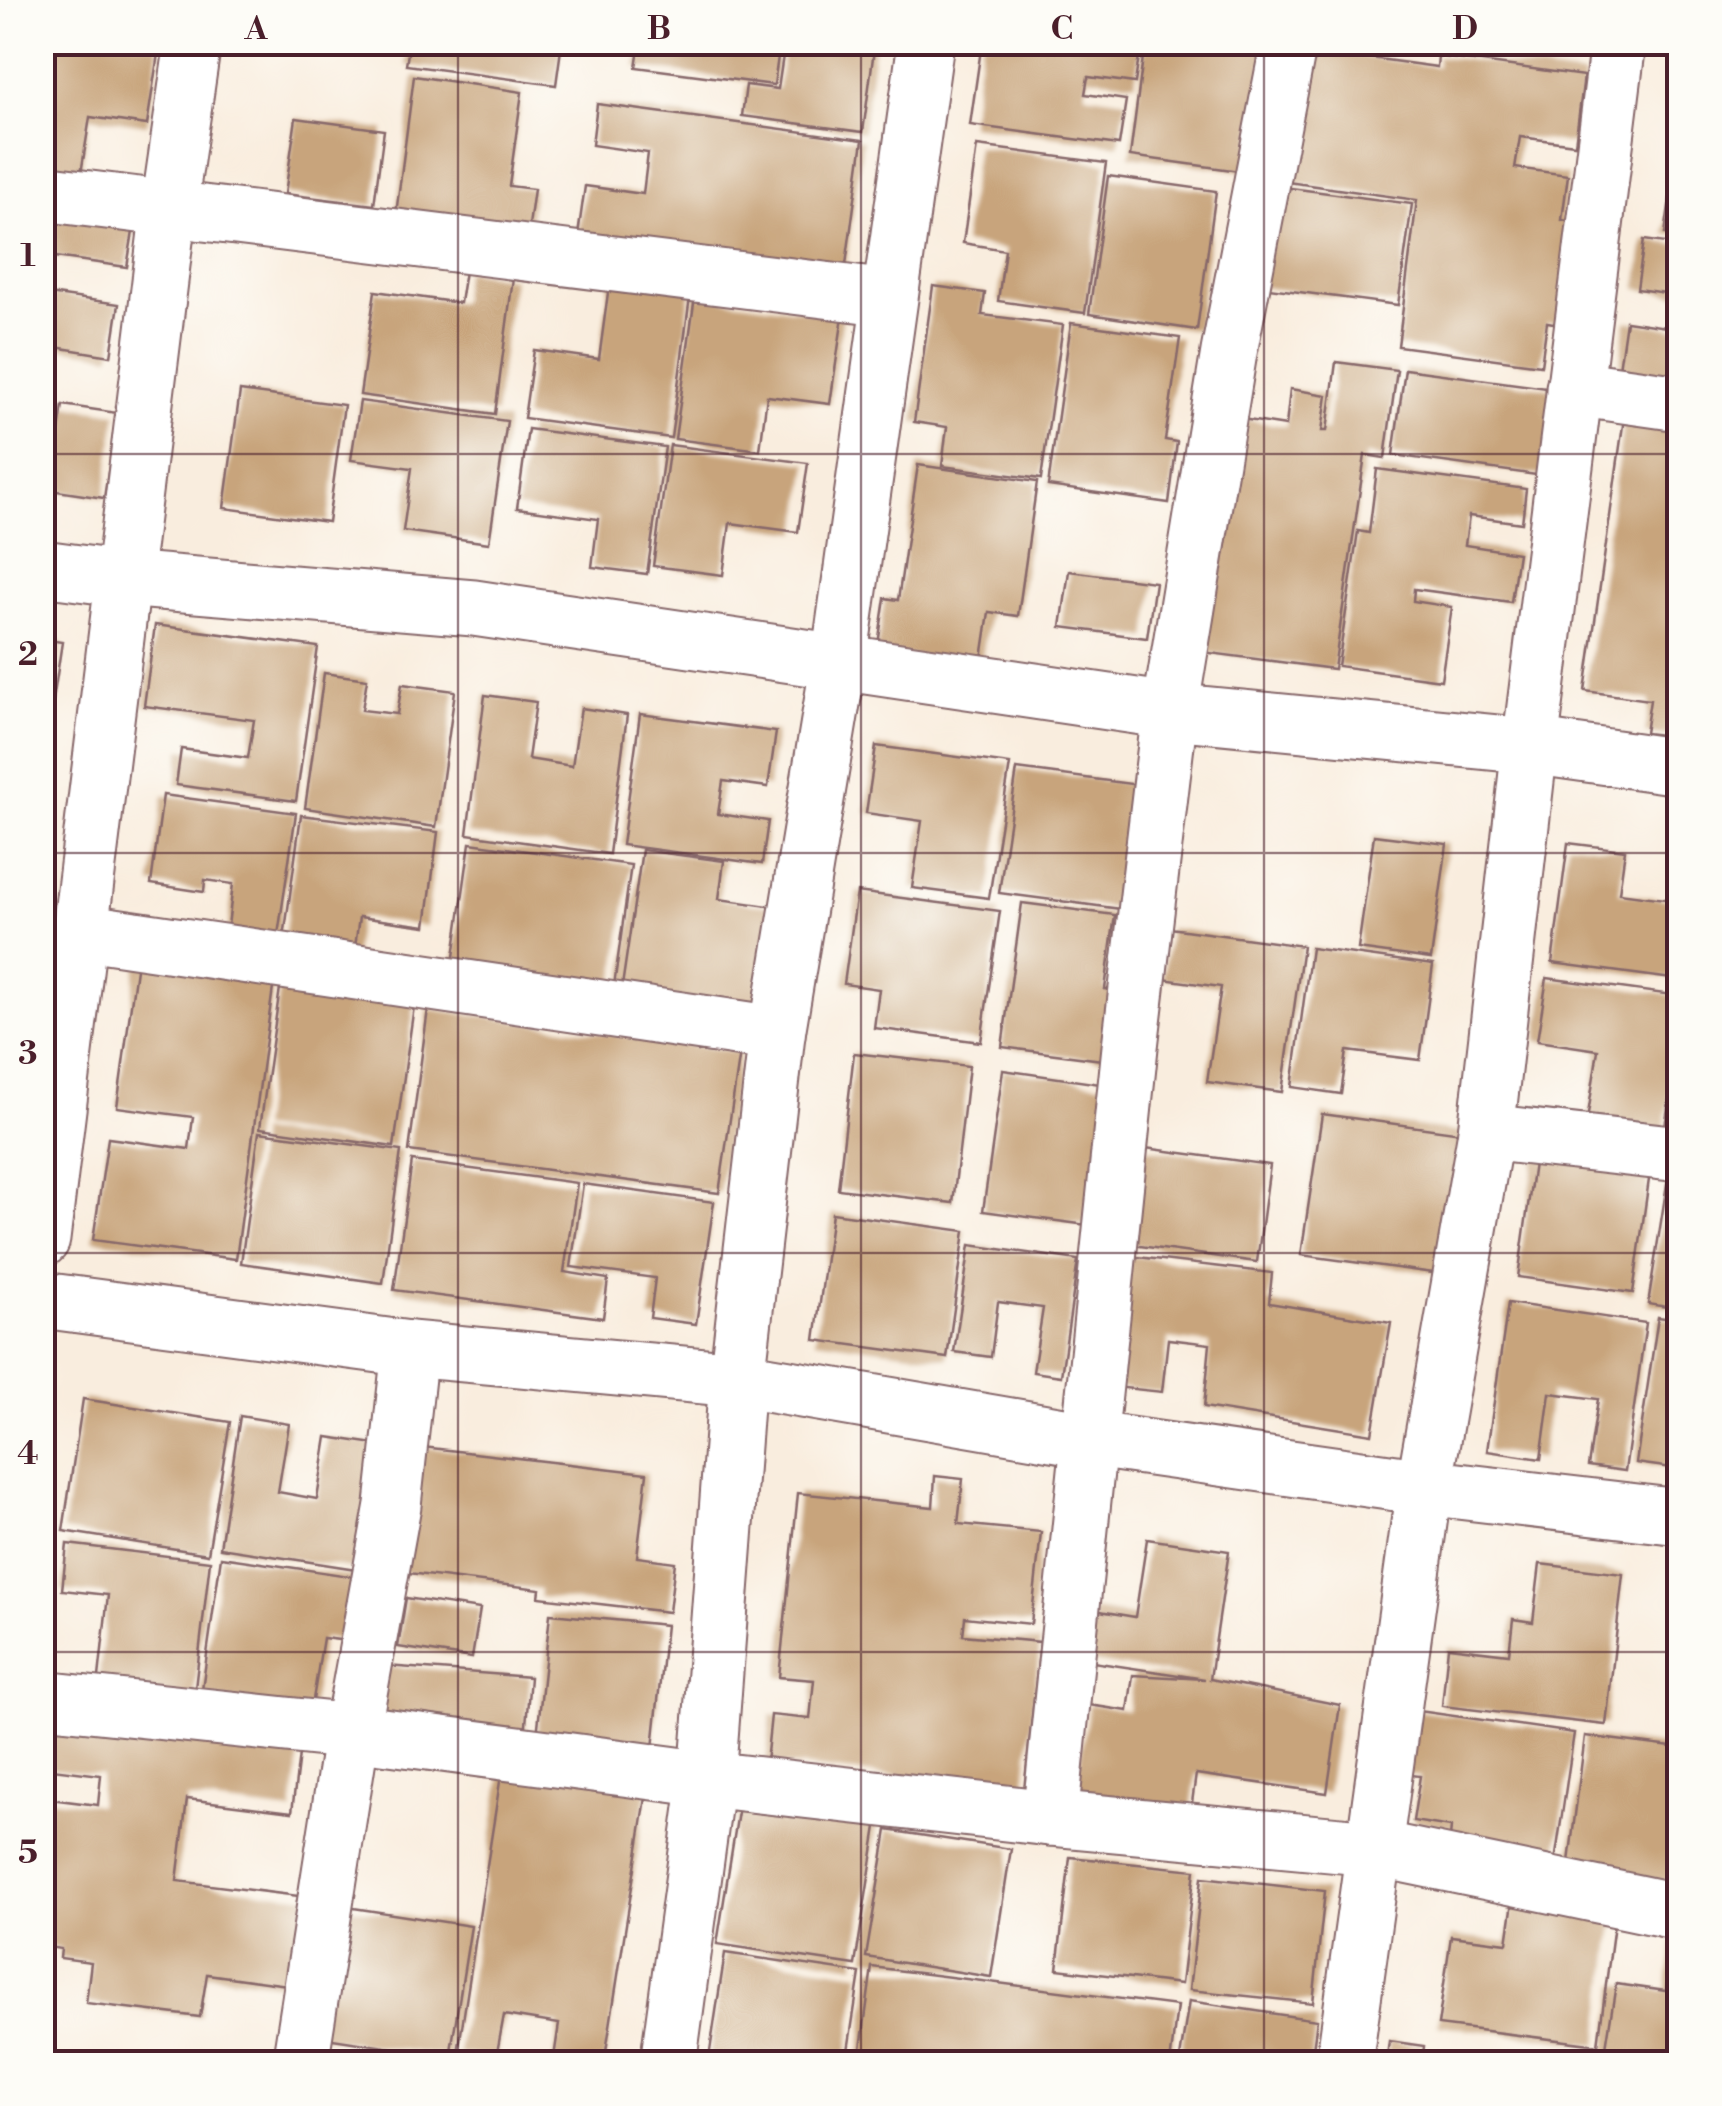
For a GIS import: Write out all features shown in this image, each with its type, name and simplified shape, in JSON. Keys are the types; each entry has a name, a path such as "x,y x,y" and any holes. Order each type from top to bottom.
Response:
{"street":[{"path":"42,1239 193,42"},
{"path":"668,2064 707,1779 737,1380 778,1034 838,661 926,42"},
{"path":"1050,1818 1087,1439 1170,711 1229,352 1289,42"},
{"path":"1344,2064 1424,1486 1486,1132 1618,42"},
{"path":"42,193 889,298"},
{"path":"1574,388 1680,403"},
{"path":"42,568 124,579 474,608 1170,711 1530,746 1680,766"},
{"path":"80,931 778,1034"},
{"path":"1486,1132 1680,1154"},
{"path":"42,1300 410,1349 737,1380 1087,1439 1680,1517"},
{"path":"300,2064 392,1505 410,1349"},
{"path":"42,1698 1050,1818 1372,1848 1680,1912"}],"building":[{"path":"42,42 127,42 159,47 147,125 90,117 80,180 42,174"},
{"path":"410,42 562,42 556,85 406,65"},
{"path":"640,42 780,42 774,85 636,67"},
{"path":"785,42 875,42 863,132 742,116 746,85 778,89"},
{"path":"982,42 1141,42 1135,83 1088,77 1085,94 1126,100 1119,145 970,125"},
{"path":"1145,42 1266,42 1247,172 1130,156"},
{"path":"1298,48 1437,67 1438,56 1584,76 1575,144 1520,137 1515,168 1568,175 1562,220 1588,224 1573,326 1547,322 1541,365 1398,346 1417,200 1280,181"},
{"path":"414,76 522,92 509,186 534,189 528,233 396,214"},
{"path":"597,104 863,140 845,272 578,235 585,186 643,194 648,153 592,145"},
{"path":"296,118 384,130 374,205 285,194"},
{"path":"977,146 1106,163 1085,313 998,301 1005,250 963,243"},
{"path":"1680,148 1680,236 1665,234"},
{"path":"1108,176 1216,191 1197,330 1089,314"},
{"path":"1275,186 1412,204 1398,305 1261,287"},
{"path":"42,206 135,220 127,267 48,256 42,278"},
{"path":"1644,240 1680,245 1680,295 1637,289"},
{"path":"465,271 513,278 495,414 360,395 375,291 460,303"},
{"path":"610,278 691,289 671,438 524,418 534,350 599,359"},
{"path":"933,286 985,293 982,315 1063,325 1041,479 942,466 947,427 914,422"},
{"path":"42,293 119,304 111,356 42,345"},
{"path":"695,296 843,316 830,404 767,396 760,450 675,439"},
{"path":"1626,321 1680,329 1680,392 1617,383"},
{"path":"1071,323 1180,338 1165,440 1177,442 1169,503 1048,486"},
{"path":"1336,362 1397,370 1385,458 1365,455 1334,669 1202,652 1235,418 1286,426 1290,389 1327,395 1322,431 1327,431"},
{"path":"1405,369 1562,390 1551,477 1393,455"},
{"path":"240,391 344,405 328,522 224,508"},
{"path":"360,401 507,421 489,543 403,531 412,468 351,460"},
{"path":"63,405 117,413 104,498 50,490"},
{"path":"1625,411 1680,418 1680,737 1645,733 1650,700 1585,691"},
{"path":"528,429 665,447 647,574 592,567 598,519 517,508"},
{"path":"670,445 808,463 798,532 730,523 723,575 653,566"},
{"path":"918,465 1037,482 1018,616 989,612 981,665 877,651 885,598 898,600"},
{"path":"1377,469 1526,489 1522,523 1469,516 1465,545 1518,553 1511,602 1414,589 1413,601 1452,607 1441,680 1338,666 1358,531 1369,533"},
{"path":"1069,571 1155,582 1147,638 1061,627"},
{"path":"155,625 318,647 296,801 176,785 181,749 248,758 254,720 144,706"},
{"path":"42,639 62,642 47,741 42,741"},
{"path":"324,673 367,679 362,710 397,714 402,684 455,691 436,827 305,808"},
{"path":"485,695 536,702 528,759 572,766 581,708 627,715 609,854 467,834"},
{"path":"640,714 776,732 768,787 723,781 718,814 768,821 762,864 622,845"},
{"path":"876,746 1010,764 989,898 912,888 922,821 866,813"},
{"path":"1017,769 1139,785 1121,909 999,893"},
{"path":"163,795 296,813 277,942 227,935 233,884 205,880 204,892 151,884"},
{"path":"301,815 438,832 426,926 359,917 354,955 283,945"},
{"path":"1374,835 1447,844 1431,959 1358,949"},
{"path":"470,843 631,865 613,993 452,971"},
{"path":"1568,843 1625,850 1619,893 1680,901 1680,980 1552,963"},
{"path":"642,850 724,861 719,899 782,908 766,1020 622,986"},
{"path":"857,892 1000,911 981,1042 874,1028 879,989 844,984"},
{"path":"1022,903 1115,915 1105,989 1128,991 1118,1062 1002,1047"},
{"path":"1170,928 1303,946 1282,1092 1207,1082 1221,987 1163,979"},
{"path":"1311,948 1433,965 1420,1060 1347,1051 1341,1094 1292,1087"},
{"path":"138,954 275,973 236,1259 93,1240 108,1138 189,1149 193,1117 117,1107"},
{"path":"282,974 416,992 394,1147 260,1128"},
{"path":"1547,978 1680,996 1680,1029 1664,1133 1587,1121 1598,1050 1537,1041"},
{"path":"428,1009 740,1052 719,1193 409,1151"},
{"path":"854,1053 969,1066 953,1203 838,1189"},
{"path":"1003,1070 1121,1087 1102,1227 983,1211"},
{"path":"1322,1114 1462,1133 1441,1274 1301,1255"},
{"path":"259,1132 401,1151 383,1283 241,1263"},
{"path":"1138,1147 1270,1165 1257,1262 1125,1244"},
{"path":"1536,1149 1651,1165 1633,1293 1518,1277"},
{"path":"412,1161 577,1183 564,1272 608,1279 603,1318 394,1290"},
{"path":"1669,1171 1680,1173 1680,1309 1648,1304"},
{"path":"583,1184 714,1202 696,1324 650,1318 655,1278 571,1267"},
{"path":"832,1213 965,1231 947,1358 815,1340"},
{"path":"970,1245 1078,1260 1061,1376 1033,1372 1043,1308 998,1302 991,1357 954,1352"},
{"path":"1129,1256 1272,1273 1269,1303 1391,1323 1372,1434 1204,1407 1210,1344 1168,1339 1162,1392 1114,1387"},
{"path":"1508,1303 1646,1323 1625,1471 1588,1466 1598,1399 1550,1393 1541,1459 1487,1451"},
{"path":"1658,1317 1680,1320 1680,1469 1636,1463"},
{"path":"83,1399 230,1422 208,1554 63,1531"},
{"path":"240,1416 289,1424 278,1492 317,1499 327,1437 375,1444 356,1569 220,1548"},
{"path":"414,1446 647,1473 637,1557 675,1562 669,1612 539,1597 540,1589 400,1572"},
{"path":"935,1476 963,1479 958,1524 1041,1532 1031,1624 965,1617 963,1635 1040,1642 1024,1790 766,1763 771,1715 810,1719 814,1680 779,1677 798,1493 933,1507"},
{"path":"1147,1539 1229,1551 1210,1679 1340,1705 1327,1793 1196,1774 1190,1817 1074,1800 1089,1705 1128,1711 1133,1675 1205,1679 1086,1661 1094,1610 1135,1617"},
{"path":"67,1544 210,1561 194,1697 98,1686 108,1595 62,1590"},
{"path":"221,1557 356,1577 348,1641 323,1638 311,1712 201,1696"},
{"path":"1540,1564 1623,1574 1606,1725 1442,1706 1448,1647 1509,1654 1513,1619 1533,1622"},
{"path":"406,1598 480,1609 472,1658 398,1647"},
{"path":"550,1614 666,1625 653,1748 537,1736"},
{"path":"373,1665 530,1677 525,1737 367,1723"},
{"path":"52,1706 300,1746 292,1812 187,1799 177,1881 307,1897 295,1986 207,1974 200,2017 86,2003 91,1962 60,1958 61,1949 42,1946 42,1856 50,1799 98,1805 101,1775 44,1768"},
{"path":"1412,1710 1574,1733 1555,1862 1449,1848 1451,1827 1413,1821 1420,1776 1403,1774"},
{"path":"1585,1736 1680,1748 1680,1883 1568,1870"},
{"path":"503,1762 648,1785 604,2064 553,2064 559,2024 504,2015 496,2058 458,2053"},
{"path":"741,1793 879,1814 855,1965 717,1944"},
{"path":"887,1830 1011,1849 991,1977 866,1957"},
{"path":"1070,1857 1195,1870 1181,1984 1057,1969"},
{"path":"1202,1877 1325,1891 1313,2003 1189,1990"},
{"path":"1515,1888 1617,1901 1598,2045 1438,2025 1451,1936 1507,1943"},
{"path":"334,1905 471,1926 450,2057 313,2036"},
{"path":"1674,1932 1680,1933 1680,2064 1604,2060 1616,1984 1666,1991"},
{"path":"725,1953 860,1973 846,2064 763,2060 763,2064 708,2064"},
{"path":"872,1967 1177,2006 1170,2064 859,2064"},
{"path":"1189,2001 1317,2020 1311,2064 1267,2058 1266,2064 1179,2064"},
{"path":"1389,2041 1424,2046 1422,2064 1386,2064"}]}
